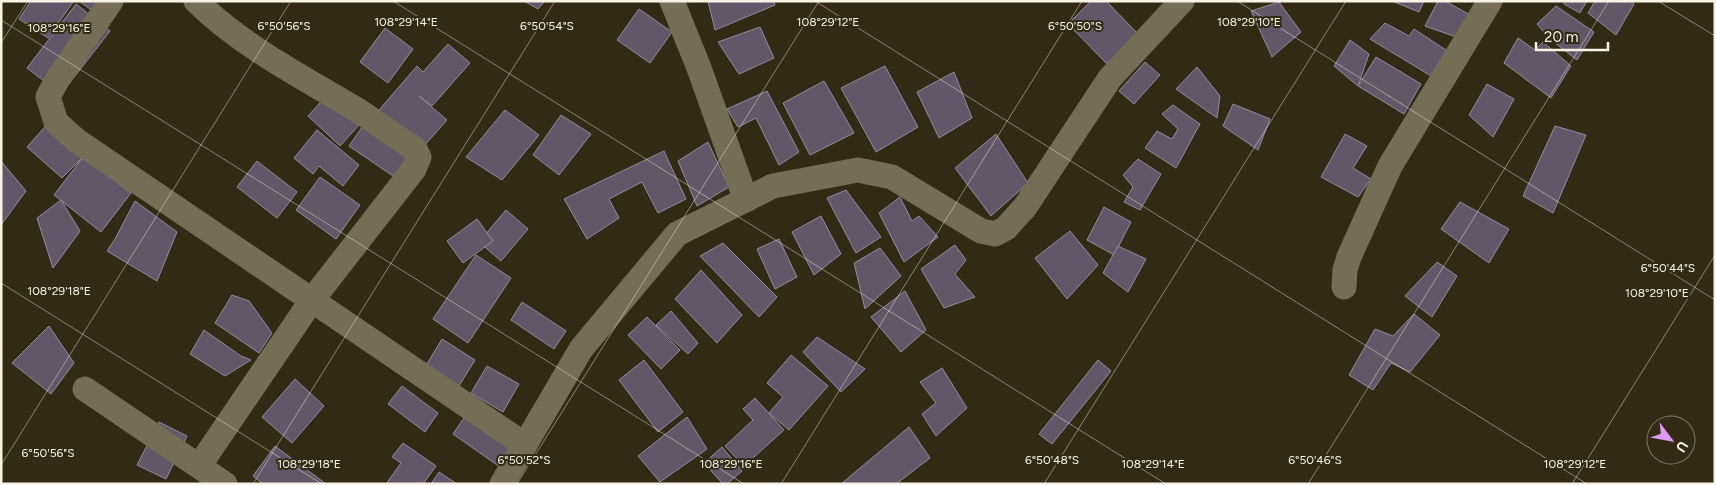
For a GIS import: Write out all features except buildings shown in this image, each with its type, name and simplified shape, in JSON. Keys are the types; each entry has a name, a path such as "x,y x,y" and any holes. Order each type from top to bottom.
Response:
{"street":[{"path":"110,1 48,97 56,122 76,140 525,445"},
{"path":"196,1 214,18 259,52 363,114 415,149 419,157 414,169 312,300 199,466"},
{"path":"672,1 699,68 746,200"},
{"path":"502,484 581,349 677,234 773,186 858,170 892,177 981,231 995,234 1006,228 1025,207 1110,78 1182,1"},
{"path":"1344,287 1345,270 1349,256 1390,166 1490,1"},
{"path":"85,389 225,484"}]}
